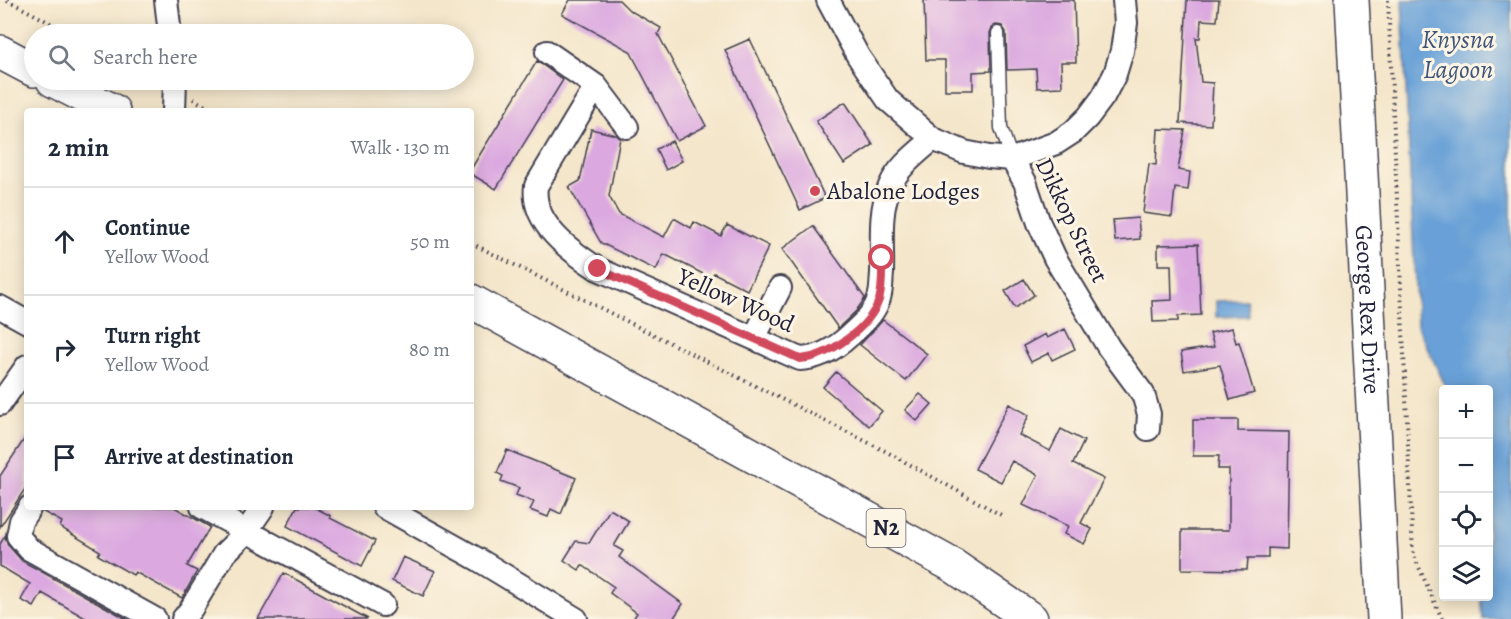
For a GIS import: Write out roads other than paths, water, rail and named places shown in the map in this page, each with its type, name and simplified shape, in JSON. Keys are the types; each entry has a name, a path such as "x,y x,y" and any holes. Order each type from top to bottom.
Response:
{"main road":[{"name":"George Rex Drive","path":"1352,0 1384,619"},
{"path":"0,52 24,65"},
{"path":"72,90 107,108"},
{"name":"N2","path":"474,303 952,565 1031,619"}],"street":[{"path":"166,0 169,24"},
{"path":"828,0 858,56 888,100 933,139 964,152 1012,159"},
{"name":"Dikkop Street","path":"1124,0 1126,23 1122,51 1115,74 1104,97 1073,132 1056,143 1012,159 1025,182 1039,223 1055,258 1109,348 1143,394 1149,414 1148,429"},
{"path":"547,52 596,86 627,127"},
{"name":"Yellow Wood","path":"596,86 536,186 534,199 540,214 572,252 598,269 800,359 825,354 840,344 862,324 878,301 881,286 884,201 890,185 904,165 933,139"},
{"path":"174,90 174,108"},
{"path":"753,338 780,288"},
{"path":"0,308 24,320"},
{"path":"2,398 24,370"},
{"path":"28,510 21,521 18,536 29,549 155,619"},
{"path":"207,510 383,605"},
{"path":"183,619 224,554 246,532 261,510"},
{"path":"389,510 470,555 576,619"}],"lane":[{"path":"998,33 1001,128 1012,159"}],"water":[{"name":"Knysna Lagoon","path":"1402,0 1511,0 1511,619 1483,619 1481,601 1493,601 1493,385 1445,385 1417,326"},
{"path":"1247,300 1248,316 1216,317 1216,301"}],"place":[{"name":"Abalone Lodges","path":"815,191"}]}
